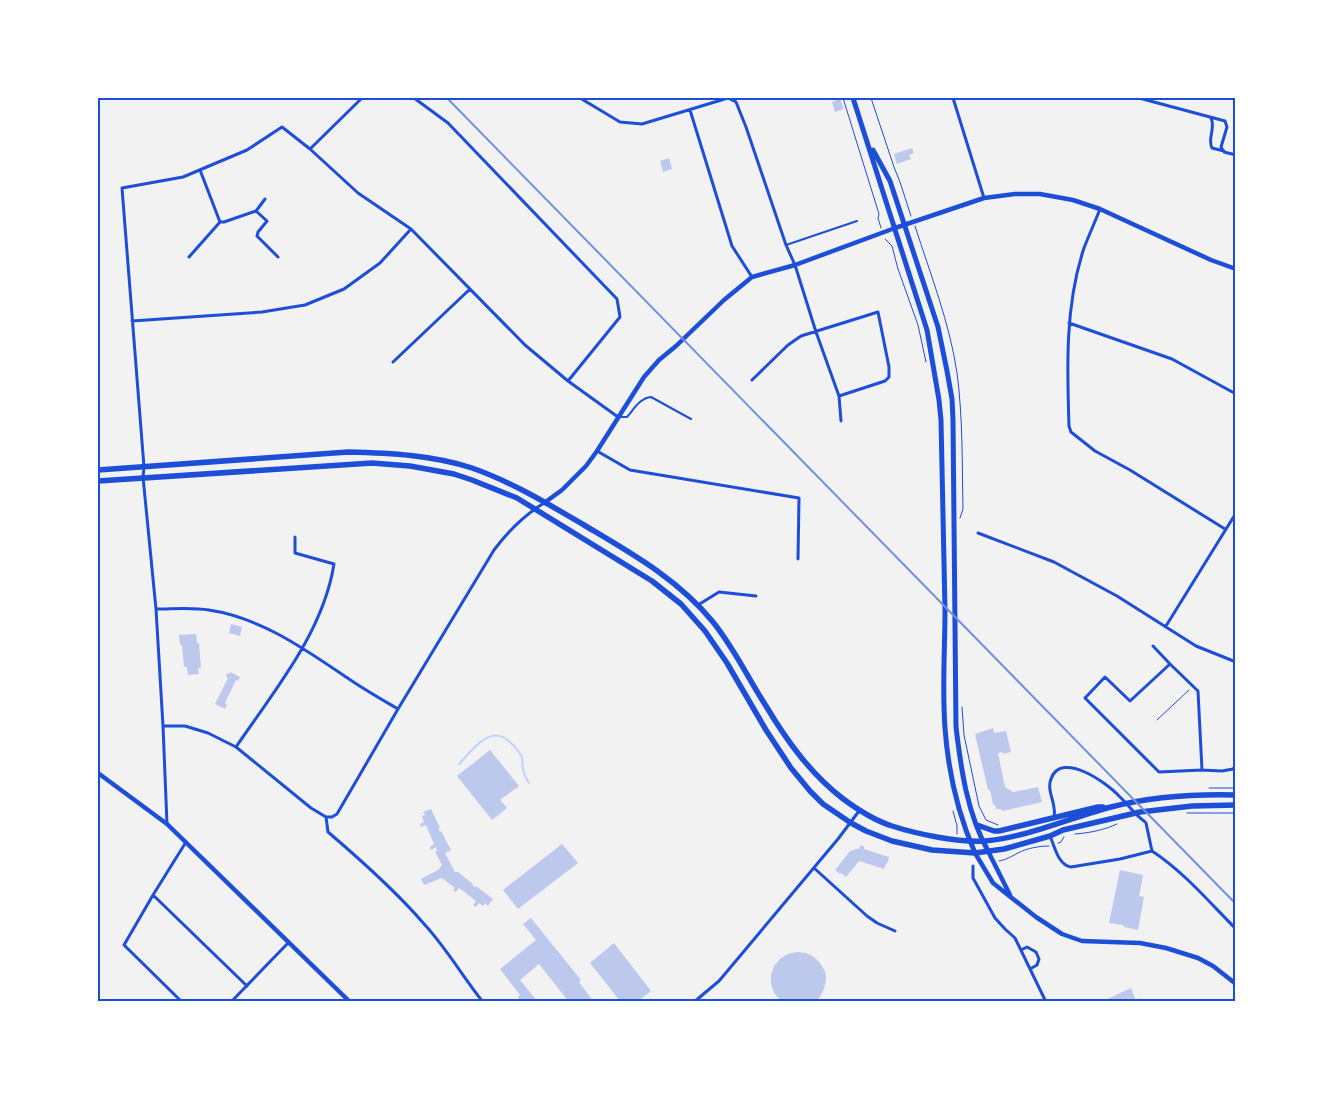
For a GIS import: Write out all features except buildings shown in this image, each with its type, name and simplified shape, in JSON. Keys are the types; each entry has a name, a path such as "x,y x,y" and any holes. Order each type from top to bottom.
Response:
{"main road":[{"path":"853,98 927,330 940,400 945,586 945,728 958,804 975,853"},
{"path":"867,139 890,181 905,225 938,328 952,399 956,727 962,774 969,802 988,851"},
{"path":"98,470 348,452 413,455 471,468 526,491 638,557 680,588 698,605 725,639 791,746 825,784 859,811 890,826 909,831 970,841 983,841 1039,830 1113,806"},
{"path":"98,481 372,464 410,466 444,472 472,480 517,498 652,581 681,604 705,631 722,655 766,730 810,792 823,804 851,823 892,841 932,850 975,853 1004,849 1050,836 1063,830 1119,820 1164,808 1236,806"},
{"path":"977,825 999,831 1098,807 1161,798 1205,794 1236,794"}],"street":[{"path":"310,150 362,98"},
{"path":"414,98 448,123 617,299 620,317 568,381"},
{"path":"580,98 620,122 642,124 728,98 736,102 786,245 795,265 839,396 841,422"},
{"path":"953,98 984,198"},
{"path":"1139,98 1225,121 1227,127 1221,147 1224,152"},
{"path":"690,110 732,246 752,277"},
{"path":"1211,117 1213,125 1210,144 1212,148 1236,155"},
{"path":"167,824 164,726 156,609 143,477 144,467 122,188 183,177 247,150 282,127 358,193 410,229 525,345 568,381 618,417"},
{"path":"200,170 220,222"},
{"path":"164,726 185,726 208,733 236,747 311,808 326,817 332,817 337,814 502,539 525,515 562,490 586,466 644,377 659,360 752,277 795,265 883,232 984,198 1015,194 1040,194 1073,200 1100,209 1211,260 1236,269"},
{"path":"189,257 220,222 256,211 265,198"},
{"path":"1100,209 1084,249 1074,290 1069,323 1067,374 1069,426 1071,432 1094,451 1130,470 1225,530"},
{"path":"256,211 267,221 257,236 278,257"},
{"path":"132,321 262,312 305,305 344,289 351,284 380,263 410,229"},
{"path":"393,362 470,289"},
{"path":"752,380 788,345 801,336 878,312 889,367 889,377 886,381 839,396"},
{"path":"1069,323 1172,359 1236,394"},
{"path":"597,450 630,470 799,498 798,559"},
{"path":"1166,626 1236,514"},
{"path":"978,533 1054,562 1117,596 1196,646 1236,662"},
{"path":"236,747 303,648 319,614 331,581 334,564 295,553 295,537"},
{"path":"698,605 719,592 756,596"},
{"path":"156,609 197,608 254,622 303,648 398,710"},
{"path":"1153,646 1198,691 1202,770"},
{"path":"1170,664 1130,701 1105,677 1085,698 1159,772 1222,771 1233,768 1236,764"},
{"path":"1052,825 1056,811 1050,786 1051,777 1059,769 1067,767 1089,775 1108,786 1146,823 1152,851 1195,887 1236,929"},
{"path":"98,773 167,824 350,1002"},
{"path":"694,1002 719,981 859,811"},
{"path":"326,817 328,832 406,903 427,926 484,1002"},
{"path":"1050,836 1062,863 1071,867 1120,859 1152,851"},
{"path":"182,1002 124,945 186,842"},
{"path":"988,851 1012,899"},
{"path":"975,853 993,883 1036,918 1062,934 1082,941 1140,943 1166,948 1198,958 1213,966 1236,984"},
{"path":"973,866 973,878 995,918 1015,938 1046,1002"},
{"path":"814,868 868,916 877,923 895,931"},
{"path":"153,895 247,986"},
{"path":"231,1002 289,942"},
{"path":"1021,950 1027,947 1036,952 1039,959 1037,965 1030,969"}],"lane":[{"path":"786,245 857,221"},
{"path":"618,417 627,417 648,396 691,419"}],"path":[{"path":"843,98 879,214 878,218 885,239 892,246 901,278 911,303 927,366"},
{"path":"1157,720 1193,686"},
{"path":"962,704 964,735 979,806 986,820 1004,826"},
{"path":"1181,814 1236,813"},
{"path":"1073,834 1106,828 1119,820"},
{"path":"1009,859 1022,851 1061,842 1066,836"},
{"path":"98,972 99,1002"}],"waterway":[{"path":"459,764 480,742 486,738 499,736 511,743 520,754 524,773 529,783"}],"railway":[{"path":"447,98 1236,904"}]}
